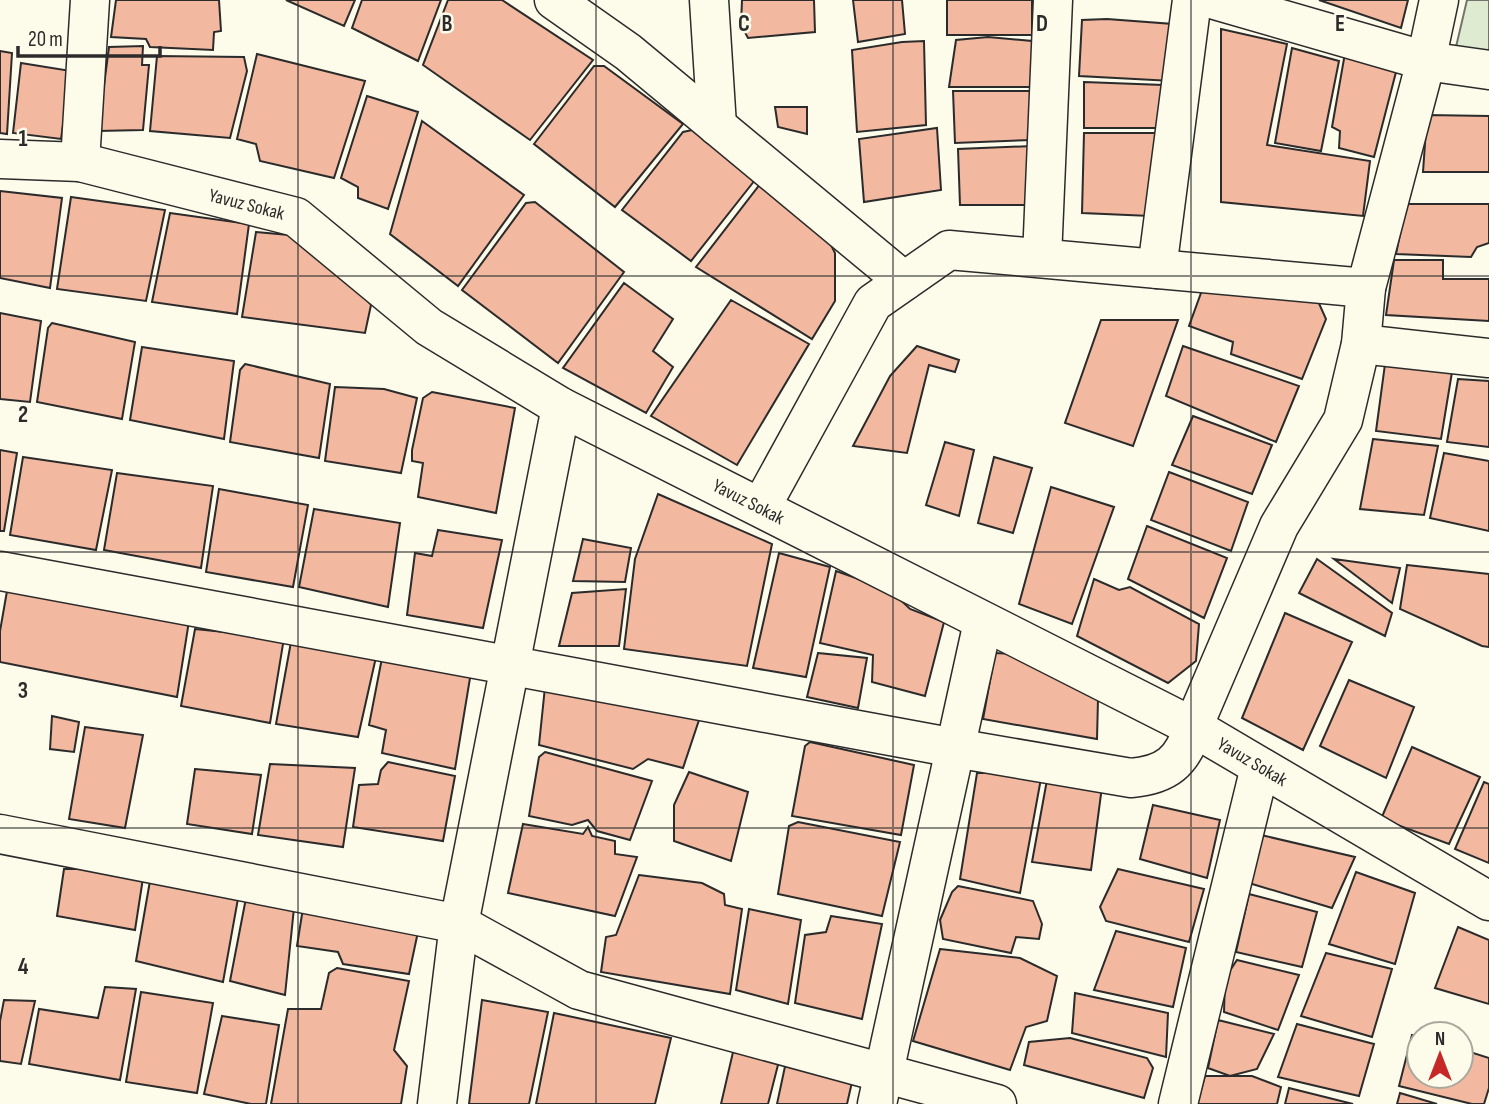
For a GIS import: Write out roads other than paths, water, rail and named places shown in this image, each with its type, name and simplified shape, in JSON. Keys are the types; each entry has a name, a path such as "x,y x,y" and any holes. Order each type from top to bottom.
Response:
{"street":[{"path":"80,162 90,0"},
{"path":"554,0 628,52 904,281"},
{"path":"709,0 718,126"},
{"path":"1042,258 1053,0"},
{"path":"1157,269 1192,0"},
{"path":"1215,0 1426,61 1489,70"},
{"path":"0,571 955,748 1131,778 1151,776 1175,761 1189,743 1193,727 1279,526 1343,420 1361,344 1366,288 1426,61 1439,0"},
{"name":"Yavuz Sokak","path":"0,159 80,162 296,217 429,327 561,407 1193,727 1489,901"},
{"path":"761,507 873,303 949,250 1366,288"},
{"path":"1361,344 1489,358"},
{"path":"437,1104 459,923 561,407"},
{"path":"880,1089 984,622"},
{"path":"1178,1104 1260,767"},
{"path":"0,834 459,923 579,990 880,1089 997,1104"}]}
